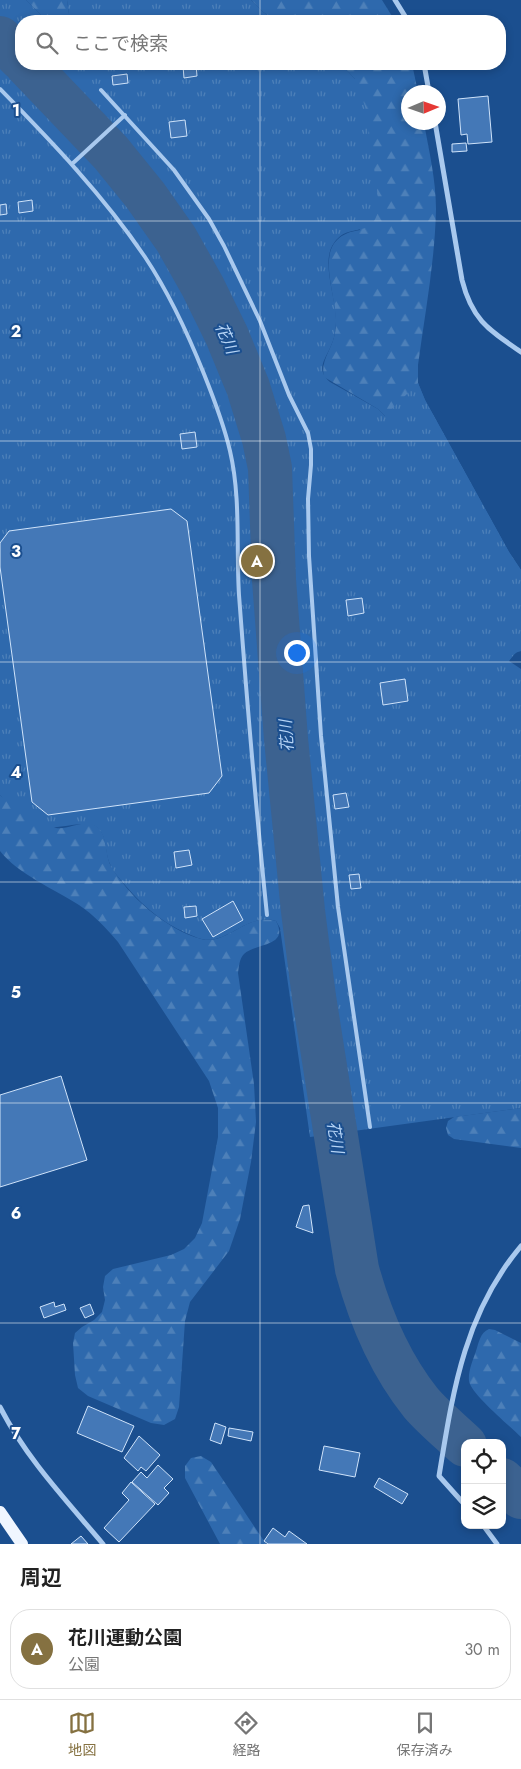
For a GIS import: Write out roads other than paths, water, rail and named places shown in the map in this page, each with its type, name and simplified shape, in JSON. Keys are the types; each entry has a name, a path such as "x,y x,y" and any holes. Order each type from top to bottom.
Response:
{"main road":[{"path":"0,1512 22,1544"}],"street":[{"path":"395,0 404,15"},
{"path":"425,70 428,85"},
{"path":"436,130 466,296 483,324 521,352"},
{"path":"461,1501 439,1476 454,1395 464,1353 481,1307 493,1284 521,1246"},
{"path":"0,1407 21,1443 41,1471 103,1544"},
{"path":"486,1529 496,1544"}],"lane":[{"path":"0,89 72,164 121,223 146,258 172,304 194,350 229,448 235,473 238,574 250,742 267,915"},
{"path":"102,90 174,170 209,219 260,321 290,395 308,433 311,457 308,499 309,556 321,736 340,916 370,1127"},
{"path":"72,164 125,115"}],"waterway":[{"name":"花川","path":"0,38 15,53"},
{"name":"花川","path":"32,70 111,153 145,195 176,239 203,287 227,336 248,387 264,439 270,468 274,580 286,739 303,911 314,997 357,1269 368,1305 382,1339 399,1372 421,1403 461,1441"},
{"name":"花川","path":"506,1484 521,1497"}],"place":[{"name":"花川運動公園","path":"257,561"}]}
